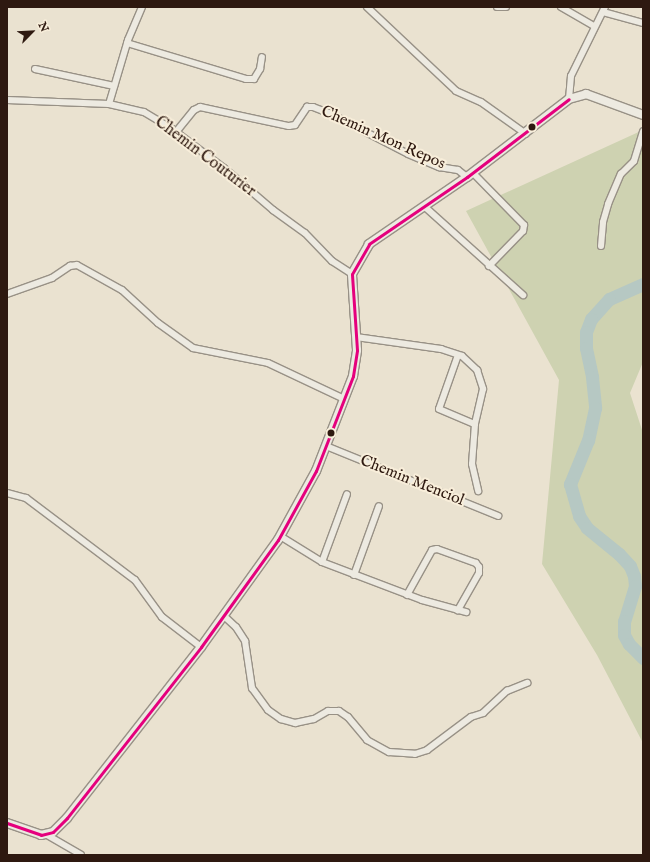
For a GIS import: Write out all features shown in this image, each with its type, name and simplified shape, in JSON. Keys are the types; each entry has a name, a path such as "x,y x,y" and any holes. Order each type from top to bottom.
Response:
{"main road":[{"path":"7,823 35,834 47,834 67,818 201,647 280,536 316,471 356,361 352,274 369,244 470,175 526,134 569,99 586,94 643,115"}],"street":[{"path":"109,104 127,43 140,7"},
{"path":"367,7 456,91 481,102 526,134"},
{"path":"497,7 506,7"},
{"path":"561,7 594,26"},
{"path":"569,99 571,76 594,26 604,9 643,23"},
{"path":"127,43 246,79 254,79 260,69 262,57"},
{"path":"35,69 114,86"},
{"name":"Chemin Couturier","path":"7,100 109,104 144,112 176,132 305,232 332,261 352,274"},
{"name":"Chemin Mon Repos","path":"176,132 194,110 200,107 289,126 295,125 307,107 312,107 329,113 408,154 439,167 458,170 470,175"},
{"path":"601,246 603,222 608,204 621,174 634,161 643,131"},
{"path":"470,175 524,225 523,231 489,266"},
{"path":"425,206 489,266 523,295"},
{"path":"7,294 52,278 70,266 77,264 122,290 158,323 193,348 268,363 342,398"},
{"name":"Chemin Menciol","path":"356,337 421,346 458,355 472,364 483,383 475,424 472,464 478,491"},
{"path":"458,355 439,409 475,424"},
{"name":"Chemin Menciol","path":"326,446 498,516"},
{"path":"7,493 26,498 135,580 162,616 201,647"},
{"path":"322,562 347,494"},
{"path":"354,575 379,506"},
{"path":"280,536 322,562 407,595 466,612"},
{"path":"407,595 432,550 437,549 476,563 480,567 479,573 458,610"},
{"path":"224,616 236,627 245,641 252,688 268,710 281,719 295,723 314,719 328,711 339,711 352,721 368,740 389,752 415,754 427,750 471,717 482,713 507,691 527,683"},
{"path":"47,834 81,855"}],"green space":[{"path":"643,130 643,362 630,393 643,433 643,743 597,655 542,564 559,380 466,211"}],"waterway":[{"path":"643,284 609,299 591,319 586,332 586,348 592,377 595,408 588,440 570,484 579,516 587,528 619,554 630,566 634,576 635,586 624,621 624,635 629,644 643,658"}],"transit line":[{"path":"7,823 41,835 53,832 67,818 201,647 278,540 316,471 353,376 357,350 352,274 369,244 467,177 569,99"}]}
